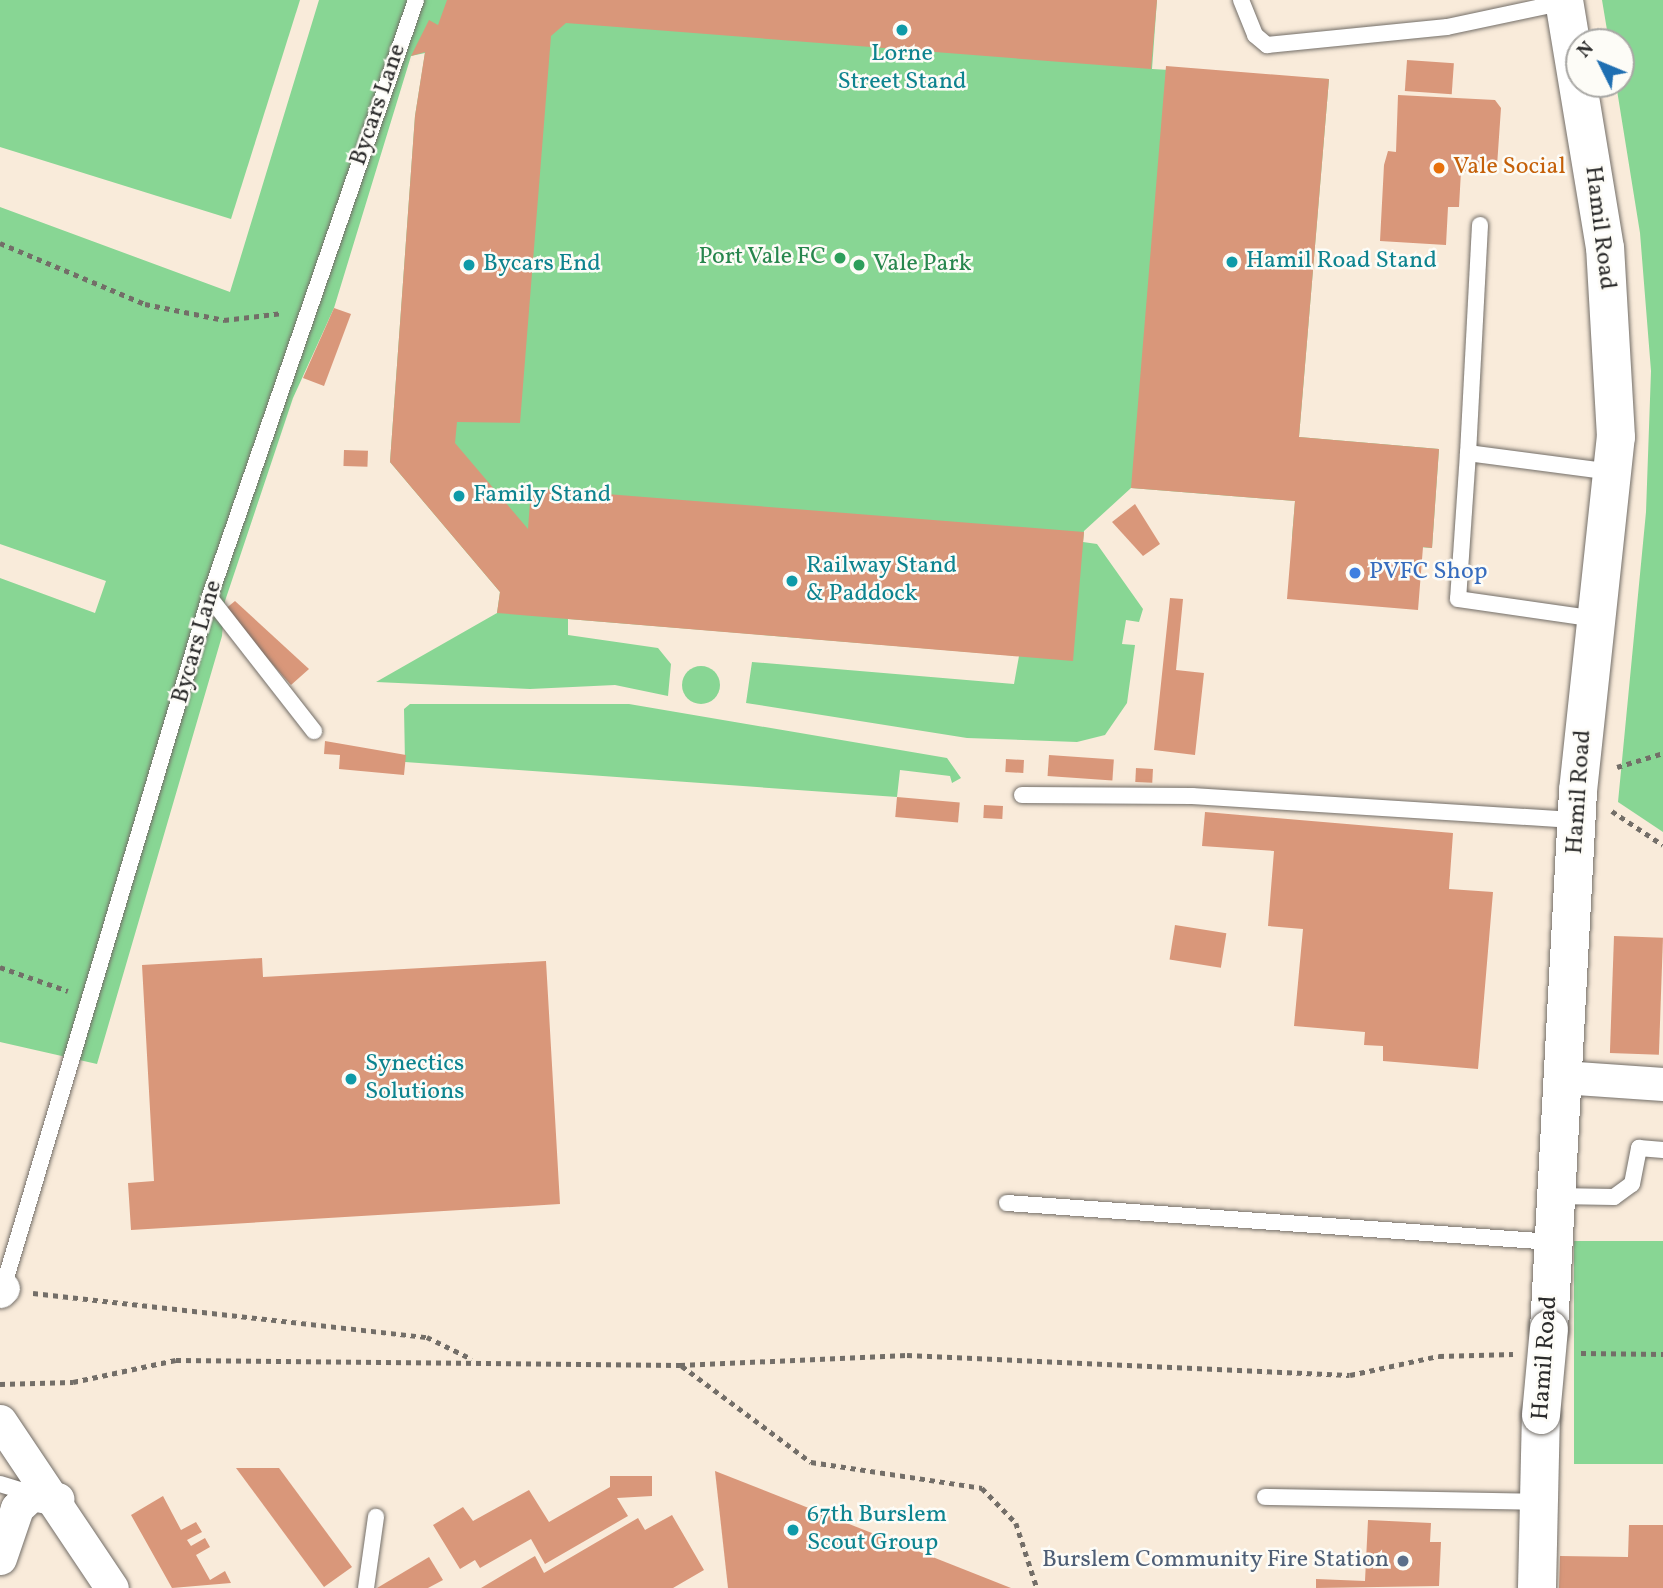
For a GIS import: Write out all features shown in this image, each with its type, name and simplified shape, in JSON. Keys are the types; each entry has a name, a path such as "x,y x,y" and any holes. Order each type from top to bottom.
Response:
{"street":[{"name":"Hamil Road","path":"1537,1588 1541,1415 1549,1329 1578,796 1612,472 1605,248 1564,1"},
{"path":"1562,1077 1663,1084"},
{"path":"0,1421 22,1450 45,1497 111,1588"},
{"path":"0,1558 17,1508 45,1497"}],"lane":[{"name":"Bycars Lane","path":"2,1289 210,598 306,311 416,0"},
{"path":"1241,0 1255,35 1267,45 1447,27 1564,1"},
{"path":"1480,225 1458,599 1596,619"},
{"path":"1468,453 1612,472"},
{"path":"210,598 314,731"},
{"path":"1022,795 1578,796"},
{"path":"1555,1196 1614,1198 1632,1184 1639,1147 1663,1150"},
{"path":"1007,1203 1421,1238 1552,1242"},
{"path":"0,1484 45,1497"},
{"path":"1265,1497 1540,1502"},
{"path":"366,1588 376,1517"}],"path":[{"path":"0,243 145,304 224,320 306,311"},
{"path":"1578,796 1663,753"},
{"path":"1578,796 1663,845"},
{"path":"0,967 91,999"},
{"path":"2,1289 427,1337 476,1361"},
{"path":"1613,1353 1663,1354"},
{"path":"0,1384 73,1382 176,1360 680,1365 907,1355 1350,1375 1439,1356 1475,1355"},
{"path":"680,1365 811,1462 982,1488 1016,1523 1037,1588"}],"green space":[{"path":"0,0 300,0 231,219 0,147"},
{"name":"Vale Park","path":"319,0 1157,0 1152,69 1329,79 1299,437 1439,449 1432,548 1292,537 1295,501 1131,488 1084,531 1083,542 1097,544 1143,609 1139,622 1126,620 1122,644 1135,645 1127,703 1105,735 1077,742 967,738 746,703 752,662 1014,684 1019,656 568,619 568,635 658,648 671,664 668,696 615,685 530,689 376,682 497,613 500,592 390,462 415,116 425,53 411,56 334,308 293,398 225,601 222,636 97,1064 0,1042 0,578 95,613 106,581 0,544 0,207 230,292"},
{"path":"1602,0 1663,0 1663,832 1618,802 1646,512 1651,371 1640,233 1618,98 1635,98 1635,28 1607,28"},
{"path":"701,666 715,671 720,685 715,699 701,704 687,699 682,685 687,671"},
{"path":"410,704 629,704 947,758 961,778 952,783 950,776 900,770 897,797 405,762 404,709"},
{"path":"1574,1241 1663,1241 1663,1464 1574,1464"}],"building":[{"path":"447,0 1157,0 1151,69 566,23 551,36 520,423 457,422 455,443 528,529 531,488 1084,532 1073,661 497,613 500,592 390,462 415,116 425,52 411,56 429,20 438,25"},
{"path":"1407,60 1454,63 1452,94 1405,91"},
{"name":"Hamil Road Stand","path":"1166,66 1329,79 1299,437 1439,449 1432,548 1423,547 1418,610 1287,599 1295,501 1131,488"},
{"name":"Vale Social","path":"1398,95 1495,100 1501,108 1497,166 1488,172 1461,171 1459,207 1448,207 1446,245 1380,241 1384,165 1388,151 1396,152"},
{"path":"334,308 351,314 324,386 303,378"},
{"path":"344,450 368,451 367,467 343,466"},
{"path":"1135,504 1160,544 1143,556 1112,522"},
{"path":"1170,598 1183,599 1176,670 1204,673 1195,755 1154,750"},
{"path":"235,601 309,669 291,685 224,610"},
{"path":"325,741 406,755 404,775 339,769 340,755 324,754"},
{"path":"1049,755 1114,760 1112,780 1048,776"},
{"path":"1006,759 1024,760 1023,773 1005,772"},
{"path":"1136,768 1153,769 1152,783 1135,782"},
{"path":"897,797 960,802 958,822 895,817"},
{"path":"984,805 1003,806 1002,819 983,818"},
{"path":"1205,812 1453,833 1449,889 1493,892 1478,1069 1383,1061 1383,1046 1364,1045 1365,1032 1294,1026 1303,929 1268,926 1274,851 1202,846"},
{"path":"1175,925 1226,933 1221,968 1170,960"},
{"path":"1614,936 1663,938 1659,1055 1610,1053"},
{"name":"Synectics Solutions","path":"262,958 263,977 546,961 560,1204 131,1230 128,1183 154,1181 142,965"},
{"path":"236,1468 279,1468 352,1567 324,1587"},
{"name":"67th Burslem Scout Group","path":"715,1471 1011,1588 728,1588"},
{"path":"610,1476 652,1476 652,1496 617,1498 628,1516 545,1564 531,1539 480,1568 475,1560 460,1569 433,1525 463,1507 473,1521 529,1490 549,1522 610,1487"},
{"path":"163,1496 181,1530 196,1522 202,1532 187,1540 191,1546 205,1538 210,1547 196,1555 210,1580 225,1571 231,1583 172,1588 131,1515"},
{"path":"672,1515 704,1570 673,1588 481,1588 535,1556 544,1573 638,1518 645,1530"},
{"name":"Burslem Community Fire Station","path":"1368,1520 1431,1523 1430,1542 1441,1542 1439,1586 1316,1588 1316,1579 1365,1581"},
{"path":"1629,1525 1663,1525 1663,1588 1559,1588 1560,1556 1628,1557"},
{"path":"429,1557 443,1580 428,1588 377,1588"}],"place":[{"name":"Lorne Street Stand","path":"902,30"},
{"name":"Vale Social","path":"1439,168"},
{"name":"Port Vale FC","path":"840,258"},
{"name":"Hamil Road Stand","path":"1232,262"},
{"name":"Bycars End","path":"469,265"},
{"name":"Vale Park","path":"859,265"},
{"name":"Family Stand","path":"459,496"},
{"name":"PVFC Shop","path":"1355,573"},
{"name":"Railway Stand & Paddock","path":"792,581"},
{"name":"Synectics Solutions","path":"351,1079"},
{"name":"67th Burslem Scout Group","path":"793,1530"},
{"name":"Burslem Community Fire Station","path":"1403,1561"}]}
